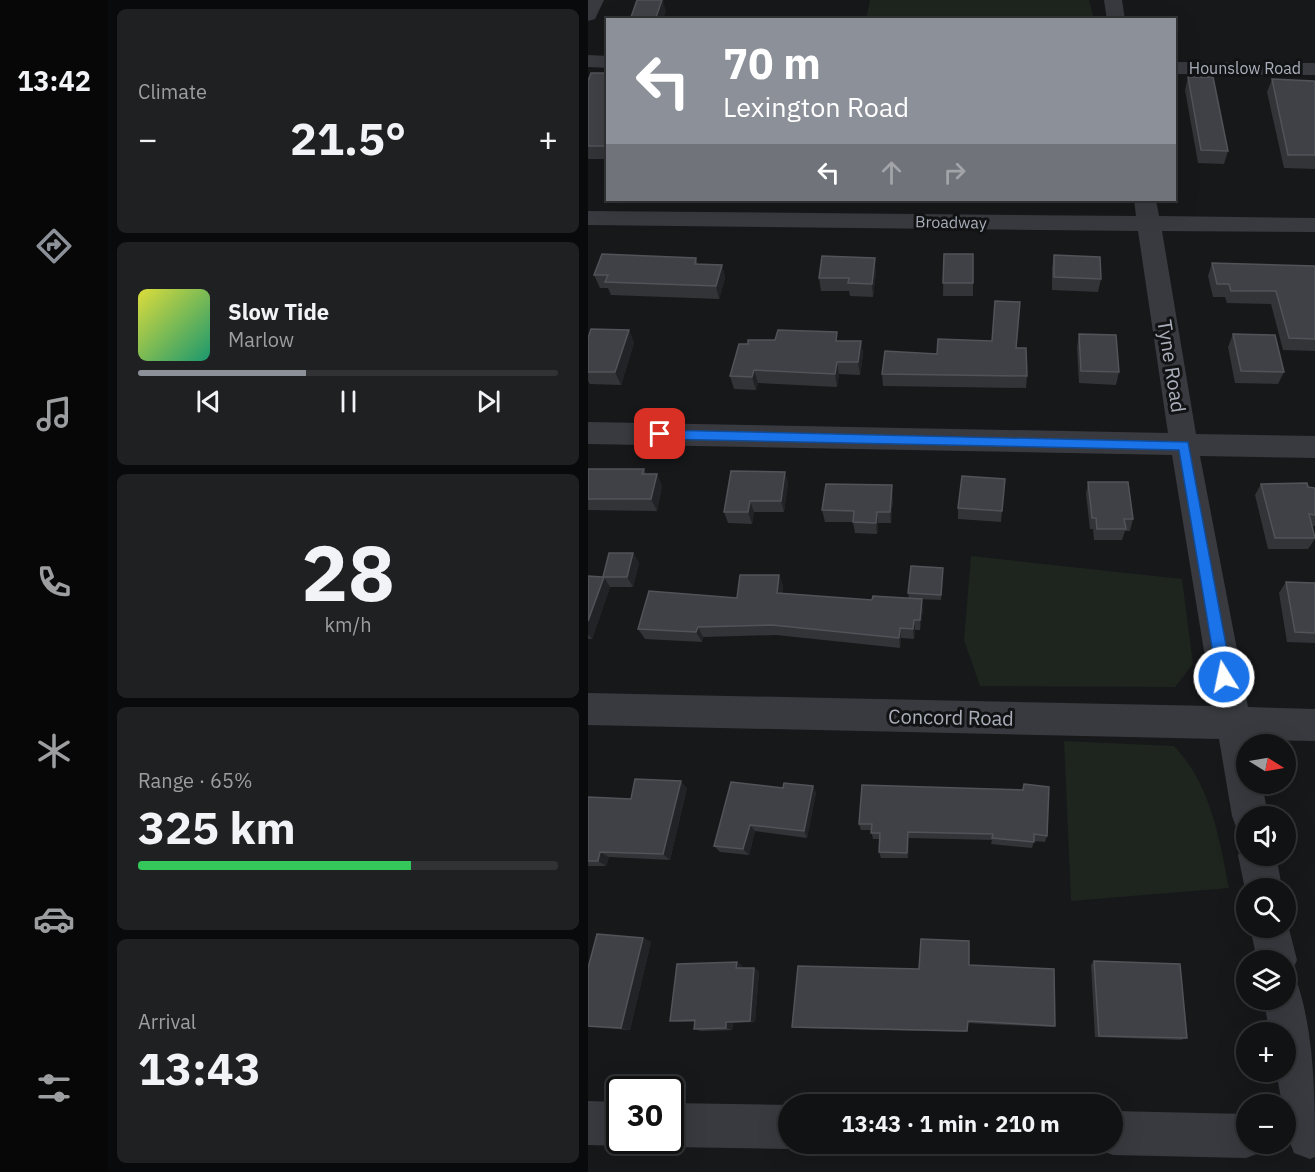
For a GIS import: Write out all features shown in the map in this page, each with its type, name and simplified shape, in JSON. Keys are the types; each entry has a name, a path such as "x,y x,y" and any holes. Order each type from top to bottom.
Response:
{"street":[{"path":"588,15 595,0"},
{"path":"1113,0 1116,18"},
{"path":"588,61 606,62"},
{"name":"Hounslow Road","path":"1176,68 1315,69"},
{"name":"Broadway","path":"588,218 1147,212 1315,225"},
{"name":"Tyne Road","path":"1147,212 1184,445 1248,806"},
{"path":"588,433 1315,447"},
{"name":"Concord Road","path":"588,709 1315,725"},
{"path":"1286,1010 1303,1137"},
{"path":"588,1123 606,1124"},
{"path":"684,1125 778,1127"},
{"path":"1123,1133 1236,1136"}],"shaded area":[{"path":"870,0 1089,0 1094,18 866,18"},
{"path":"971,556 1182,579 1193,664 1175,687 980,686 964,640"},
{"path":"1064,741 1174,746 1197,777 1212,813 1229,888 1071,901"}],"building":[{"path":"637,0 662,0 656,18 631,18"},
{"path":"591,73 606,73 606,146 588,146 588,81"},
{"path":"1188,77 1213,77 1228,151 1201,150"},
{"path":"1272,79 1314,81 1315,155 1288,155"},
{"path":"602,254 696,258 695,264 722,265 716,286 605,282 608,275 594,275"},
{"path":"944,254 973,254 973,283 943,283"},
{"path":"1054,255 1100,257 1101,279 1054,277"},
{"path":"822,256 875,258 872,284 848,283 849,278 819,278"},
{"path":"1212,263 1315,266 1315,339 1289,338 1276,291 1231,291 1229,284 1217,284"},
{"path":"995,301 1020,302 1016,348 1026,348 1027,376 882,374 885,351 937,354 938,339 992,341"},
{"path":"591,329 629,330 615,372 588,372 588,338"},
{"path":"778,330 837,332 836,341 861,341 858,362 837,362 835,374 754,370 752,377 730,376 739,344 748,344 748,340 775,340"},
{"path":"1079,334 1116,335 1119,372 1081,371"},
{"path":"1233,334 1275,335 1284,372 1241,371"},
{"path":"588,469 644,469 642,474 657,474 651,499 588,499"},
{"path":"731,471 785,472 781,501 750,501 748,512 724,512"},
{"path":"962,476 1005,479 1002,511 958,508"},
{"path":"1088,482 1128,482 1133,519 1124,519 1126,529 1097,529 1096,518 1092,518"},
{"path":"1307,483 1308,487 1315,488 1315,515 1309,514 1315,538 1275,538 1261,484"},
{"path":"826,484 892,485 890,512 877,512 876,523 853,522 854,511 822,510"},
{"path":"609,553 633,553 627,577 604,577 588,621 588,576 603,577"},
{"path":"911,566 943,568 941,595 908,593"},
{"path":"740,575 779,575 777,593 872,600 873,596 922,599 920,620 914,620 913,629 900,628 899,638 772,625 698,627 696,632 638,629 649,591 737,598"},
{"path":"1286,582 1315,583 1315,633 1295,632"},
{"path":"635,779 681,781 663,854 600,852 598,861 588,861 588,797 631,799"},
{"path":"731,782 783,788 784,783 813,786 804,831 750,825 743,849 714,846"},
{"path":"1024,784 1049,787 1047,836 1034,834 1034,842 992,838 993,834 908,832 907,853 879,852 880,833 871,833 872,824 859,824 862,785 1023,790"},
{"path":"597,934 643,938 621,1028 588,1026 588,968"},
{"path":"921,939 969,941 969,965 1054,969 1055,1026 968,1021 967,1031 792,1027 798,966 919,969"},
{"path":"1094,961 1180,964 1187,1038 1099,1036"},
{"path":"737,962 736,968 754,968 750,1021 726,1022 726,1028 694,1029 695,1020 670,1021 677,964"}],"route":[{"path":"660,434 1184,445 1224,677"}]}
